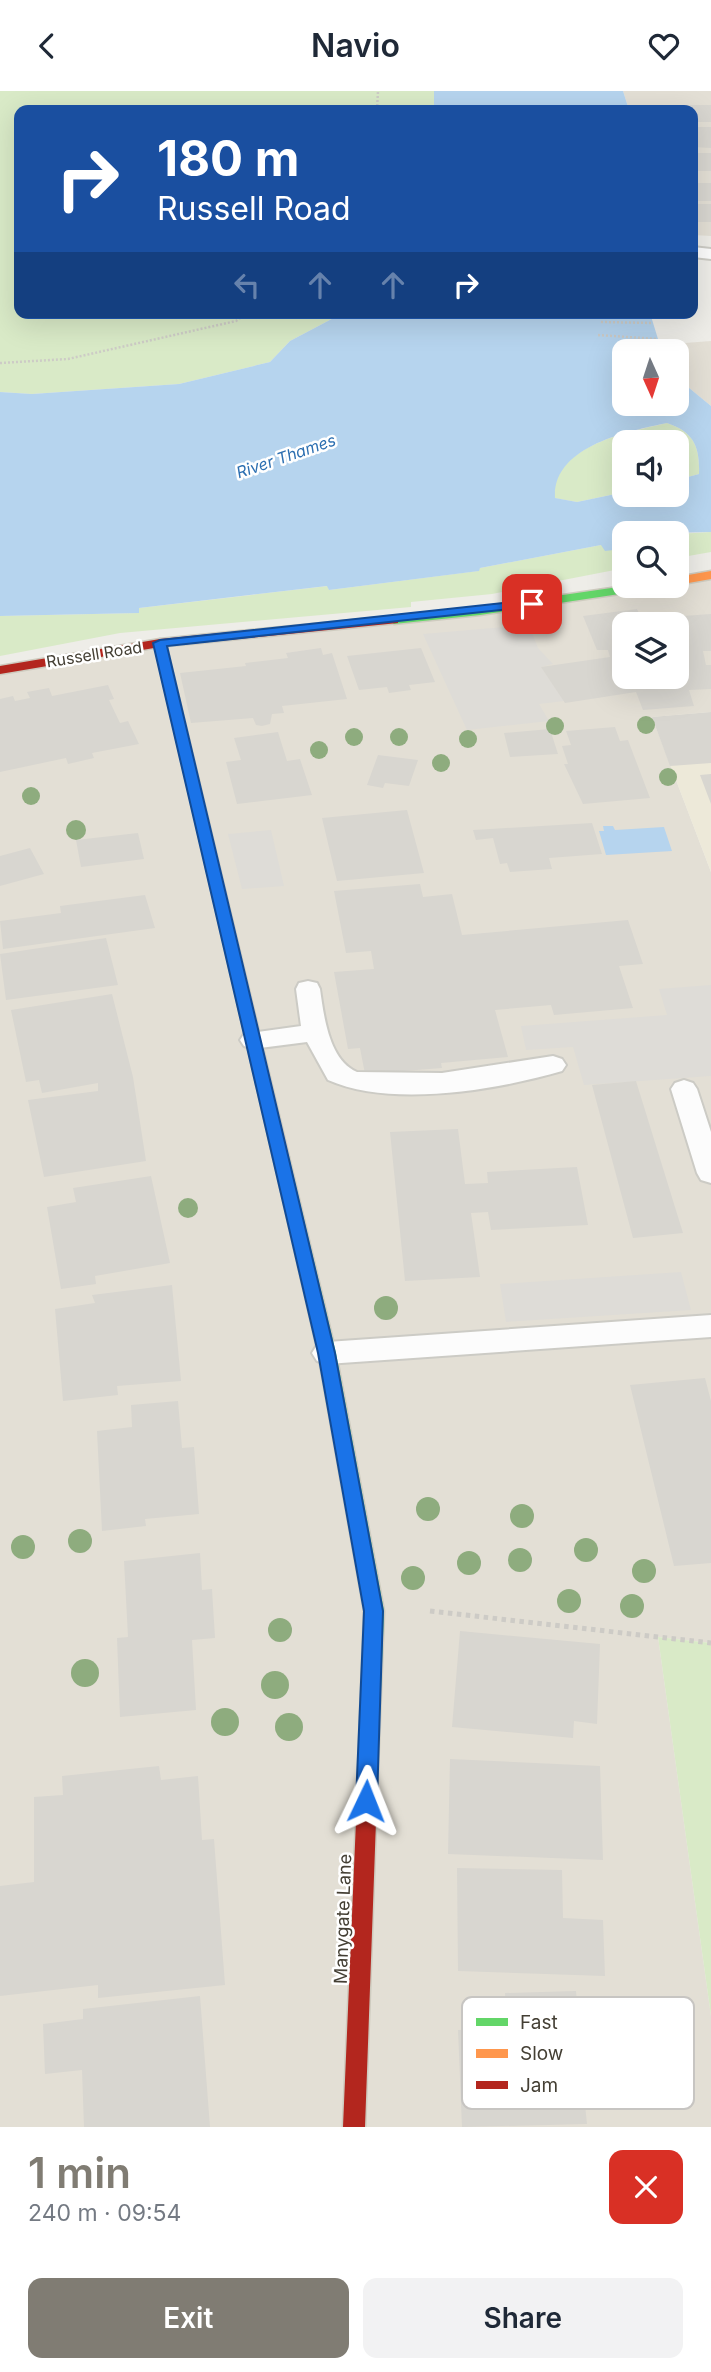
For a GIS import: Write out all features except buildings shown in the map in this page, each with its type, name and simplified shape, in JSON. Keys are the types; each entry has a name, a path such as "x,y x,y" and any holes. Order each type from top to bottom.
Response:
{"street":[{"path":"689,579 711,575"},
{"name":"Russell Road","path":"0,670 160,643 480,611 612,591"},
{"name":"Manygate Lane","path":"160,643 327,1353 374,1611 354,2127"}],"lane":[{"path":"308,989 314,1033 337,1073 368,1085 495,1075 553,1065"},
{"path":"253,1040 314,1033"},
{"path":"684,1089 711,1173"},
{"path":"327,1353 711,1326"}],"path":[{"path":"0,363 68,359 239,319"},
{"path":"601,322 653,323"},
{"path":"598,335 657,339"},
{"path":"427,1611 711,1643"}],"shaded area":[{"path":"623,91 711,91 711,236 698,235 698,105 627,105"},
{"path":"711,341 711,406 690,389 690,343"},
{"path":"711,575 711,712 652,717 711,872 711,1643 658,1637 711,2016 711,2127 0,2127 0,670 612,590 612,598 689,598 689,582"},
{"path":"529,625 538,648 553,664 541,667 564,701 539,704 549,721 467,730 423,634"},
{"path":"711,712 711,872 652,717"},
{"path":"271,830 284,886 242,889 228,834"},
{"path":"711,985 711,1076 584,1085 573,1047 526,1050 521,1026 667,1015 659,989"},
{"path":"681,1272 691,1310 506,1322 500,1284"}],"green space":[{"path":"0,91 434,91 434,105 14,105 14,319 332,319 290,341 270,362 179,384 32,394 0,392"},
{"path":"667,423 682,430 637,430"},
{"path":"689,436 696,448 699,474 689,477"},
{"path":"612,438 612,495 577,502 554,498 557,480 565,465 596,444"},
{"path":"711,532 711,552 689,556 689,533"},
{"path":"601,545 612,547 612,571 492,594 411,602 411,607 120,633 0,656 0,616 139,613 139,608 328,586 329,590 478,571 480,568"},
{"path":"658,1637 711,1643 711,2016"}],"water":[{"path":"434,91 623,91 627,105 434,105"},
{"name":"River Thames","path":"332,319 652,319 658,339 612,339 612,417 690,417 690,389 711,406 711,532 689,533 689,521 612,521 612,550 605,551 601,545 480,568 479,571 329,590 327,586 139,608 139,613 0,616 0,392 32,394 179,384 270,362 290,341"},
{"path":"603,826 613,826 615,830 664,827 672,851 606,855 599,831 604,831"}],"traffic: fast":[{"path":"394,620 480,611 612,591"},
{"path":"281,1157 327,1353 374,1611 366,1821"}],"traffic: slow":[{"path":"689,579 711,575"},
{"path":"160,643 281,1157"}],"traffic: jam":[{"path":"0,670 160,643 394,620"},
{"path":"354,2127 366,1821"}],"route":[{"path":"366,1801 374,1611 327,1353 160,643 532,604"}]}
